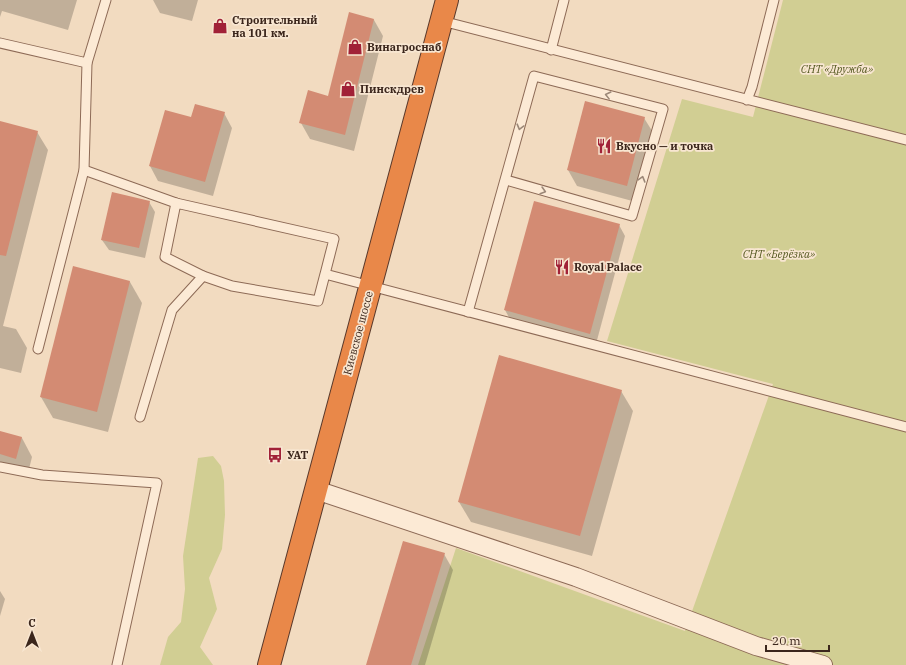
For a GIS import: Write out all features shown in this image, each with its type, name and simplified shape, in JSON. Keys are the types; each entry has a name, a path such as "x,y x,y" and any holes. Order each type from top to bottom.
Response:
{"highway":[{"name":"Киевское шоссе","path":"269,665 447,0"}],"street":[{"path":"316,490 576,577 756,646 823,665"}],"lane":[{"path":"38,349 84,170 87,63 106,0"},
{"path":"550,50 564,0"},
{"path":"747,100 752,87 774,0"},
{"path":"442,21 550,50 906,140"},
{"path":"0,43 87,63"},
{"path":"468,312 534,76 663,109 632,216 506,180"},
{"path":"84,170 176,203 334,239 318,301 232,286 203,276 165,257 176,203"},
{"path":"325,274 906,427"},
{"path":"140,417 172,310 203,276"},
{"path":"0,467 42,475 156,483 117,665"}],"green space":[{"name":"СНТ «Берёзка»","path":"783,0 906,0 906,665 418,665 456,548 685,631 773,384 607,341 682,99 753,117"},
{"path":"213,456 221,466 224,481 225,515 222,549 209,578 217,609 200,647 213,665 160,665 168,637 181,622 185,589 183,556 198,458"}],"building":[{"path":"349,12 374,19 345,135 299,123 308,90 328,96"},
{"path":"585,101 645,117 627,186 567,170"},
{"path":"195,104 225,112 205,182 149,166 165,110 191,117"},
{"path":"0,121 38,131 6,256 0,255"},
{"path":"112,192 150,201 139,248 101,240"},
{"name":"Royal Palace","path":"534,201 620,224 590,334 504,310"},
{"path":"73,266 130,281 97,412 40,397"},
{"path":"499,355 622,390 580,536 458,502"},
{"path":"0,431 22,437 16,459 0,454"},
{"path":"403,541 445,553 411,665 366,665"}],"place":[{"name":"Строительный на 101 км.","path":"220,26"},
{"name":"Винагроснаб","path":"355,47"},
{"name":"Пинскдрев","path":"348,89"},
{"name":"Вкусно — и точка","path":"604,146"},
{"name":"Royal Palace","path":"562,267"},
{"name":"УАТ","path":"275,455"}],"park label":[{"name":"СНТ «Дружба»","path":"837,69"}]}
